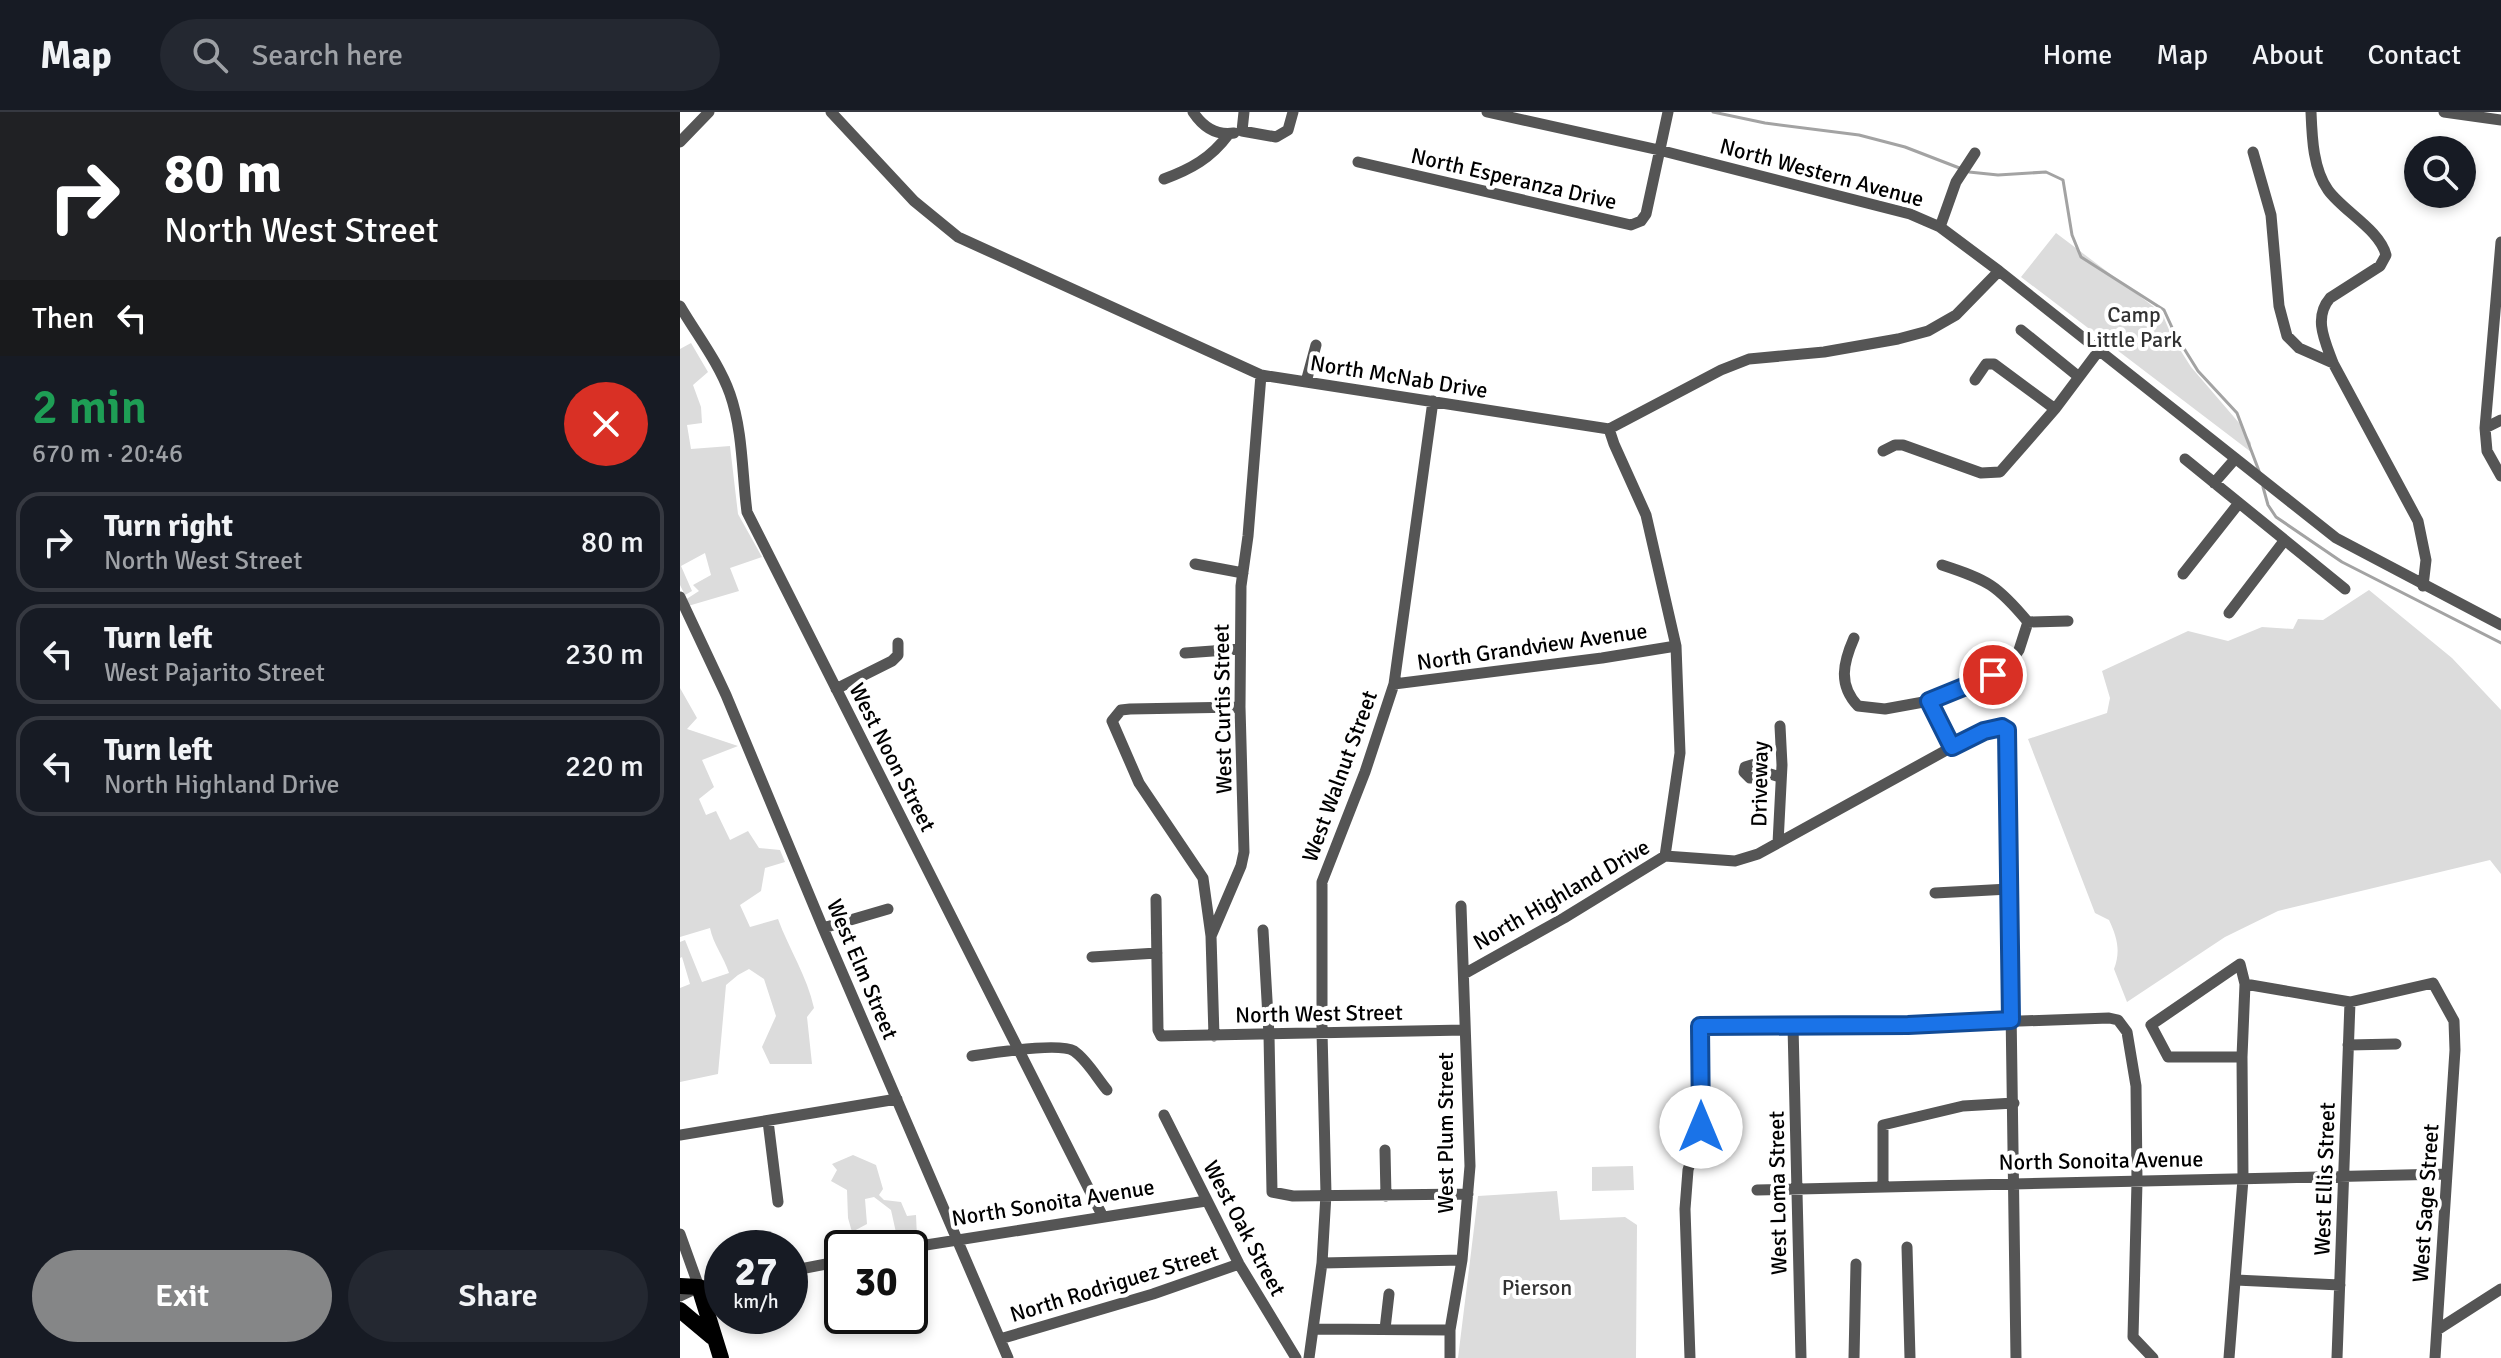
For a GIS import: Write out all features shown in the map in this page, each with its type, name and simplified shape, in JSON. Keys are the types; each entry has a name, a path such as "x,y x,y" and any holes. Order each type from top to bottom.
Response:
{"highway":[{"path":"680,1286 699,1287 721,1358"},
{"path":"680,1310 715,1340"}],"street":[{"path":"680,142 709,112"},
{"name":"North McNab Drive","path":"831,112 914,201 958,237 1261,375 1609,429"},
{"path":"1193,112 1209,129 1228,135"},
{"path":"1242,131 1244,112"},
{"path":"1164,179 1187,171 1205,159 1228,135 1242,131 1258,135 1283,135 1288,130 1293,112"},
{"name":"North Western Avenue","path":"1487,112 1659,150 1910,214 1940,227 2100,349 2336,538 2501,625"},
{"path":"1659,150 1668,112"},
{"path":"2311,112 2313,146 2323,182 2385,250 2385,261 2330,298 2322,312 2320,326 2333,363 2418,521 2426,560 2423,586"},
{"path":"2444,112 2501,120"},
{"name":"North Esperanza Drive","path":"1358,162 1626,225 1641,221 1649,204 1659,150"},
{"path":"2253,152 2271,215 2279,306 2287,336 2299,348 2333,363"},
{"path":"1940,227 1956,182 1975,153"},
{"path":"2501,242 2485,428 2487,451 2501,476"},
{"path":"1665,856 1680,753 1676,646 1646,515 1609,429 1721,370 1749,359 1824,352 1928,331 1956,315 1999,271"},
{"name":"West Noon Street","path":"680,306 731,396 747,512 1103,1217"},
{"path":"2021,330 2079,377"},
{"path":"1306,382 1316,345"},
{"path":"1883,451 1903,445 1981,473 1992,474 2008,466 2100,349"},
{"path":"1975,380 1987,363 1994,364 2055,409"},
{"name":"West Curtis Street","path":"1214,1036 1211,936 1244,852 1240,649 1243,573 1261,375"},
{"name":"West Walnut Street","path":"1309,1358 1322,1263 1326,1194 1322,1032 1324,873 1365,772 1394,684 1433,401"},
{"path":"2485,428 2501,420"},
{"path":"2185,459 2345,589"},
{"path":"2214,483 2235,459"},
{"path":"2183,574 2239,503"},
{"path":"2229,613 2284,541"},
{"path":"1195,564 1243,573"},
{"path":"1942,565 1992,584 2028,622"},
{"name":"West Elm Street","path":"680,597 726,695 1008,1358"},
{"path":"2028,622 2068,621"},
{"path":"1854,638 1843,675 1844,688 1858,706 1885,709 1929,701 2006,667 2019,650 2028,622"},
{"path":"836,689 892,661 898,655 898,643"},
{"name":"North Grandview Avenue","path":"1394,684 1676,646"},
{"path":"1185,653 1240,649"},
{"path":"1929,701 1952,747"},
{"path":"1211,936 1203,878 1139,783 1112,721 1121,710 1130,709 1240,707"},
{"name":"Driveway","path":"1778,843 1780,726"},
{"name":"North Highland Drive","path":"1464,974 1665,856 1735,861 1758,854 1952,747 1984,731 2002,727 2007,730 2009,889"},
{"path":"1767,773 1780,777"},
{"path":"1935,893 2009,889 2016,1358"},
{"path":"1092,957 1157,953 1156,899"},
{"name":"West Plum Street","path":"1450,1358 1450,1330 1462,1260 1468,1194 1461,906"},
{"path":"823,928 888,909"},
{"path":"1263,930 1269,1035 1270,1190 1274,1193 1386,1196 1468,1194"},
{"name":"North West Street","path":"1157,953 1158,1030 1161,1036 1465,1030"},
{"path":"2229,1358 2243,1179 2245,984 2240,964 2151,1025 2168,1057 2242,1057"},
{"name":"West Sage Street","path":"2350,1002 2433,983 2454,1021 2455,1050 2435,1358"},
{"path":"2245,984 2350,1002"},
{"name":"West Ellis Street","path":"2337,1358 2350,1002"},
{"path":"1690,1358 1685,1209 1688,1170 1701,1127 1700,1026 2109,1018 2118,1020 2124,1026 2136,1086 2133,1337 2153,1358"},
{"name":"West Loma Street","path":"1793,1026 1801,1358"},
{"path":"2348,1045 2396,1044"},
{"path":"972,1056 1017,1049 1069,1049 1107,1090"},
{"path":"680,1135 897,1099"},
{"path":"1883,1187 1883,1125 1963,1106 2014,1103"},
{"name":"West Oak Street","path":"1164,1115 1239,1264 1296,1358"},
{"path":"768,1121 778,1202"},
{"path":"1385,1150 1386,1196"},
{"name":"North Sonoita Avenue","path":"1757,1190 2446,1174"},
{"name":"North Sonoita Avenue","path":"928,1244 1206,1201"},
{"path":"680,1234 699,1287"},
{"path":"1907,1247 1910,1358"},
{"path":"1322,1263 1462,1260"},
{"name":"North Rodriguez Street","path":"1000,1339 1153,1294 1239,1264"},
{"path":"1854,1358 1856,1264"},
{"path":"2236,1280 2340,1285"},
{"path":"680,1296 704,1286"},
{"path":"2437,1330 2501,1289"},
{"path":"1385,1329 1389,1294"},
{"path":"1313,1329 1450,1330"}],"green space":[{"name":"Camp Little Park","path":"2056,233 2162,313 2172,337 2191,367 2240,424 2251,443 2251,452 2021,277"},
{"path":"691,343 708,372 693,385 701,407 702,423 687,425 691,449 730,446 738,514 762,557 730,568 739,591 688,606 685,600 699,591 693,585 711,575 705,553 681,566 692,591 685,595 680,585 680,349"},
{"path":"2369,590 2452,658 2501,710 2501,874 2490,860 2278,911 2225,937 2127,1002 2114,969 2118,950 2114,932 2109,920 2095,913 2028,739 2107,713 2110,698 2102,671 2188,631 2228,641 2262,627 2293,629 2298,619 2323,620"},
{"path":"680,688 697,718 687,729 738,746 702,760 714,787 699,799 706,815 716,811 730,840 748,831 759,848 780,850 785,862 765,868 761,891 740,905 750,927 778,919 814,1008 807,1017 812,1064 770,1064 762,1047 776,1016 764,979 749,969 726,985 718,1074 680,1082 680,988 690,984 680,958 680,942 685,940 702,982 729,973 710,928 680,937"},
{"path":"853,1155 876,1165 883,1189 879,1195 884,1200 901,1202 907,1216 916,1215 917,1230 895,1230 891,1210 874,1197 865,1199 867,1224 851,1230 847,1190 831,1181 837,1170 832,1164"},
{"path":"1633,1166 1634,1190 1592,1191 1592,1167"},
{"name":"Pierson","path":"1557,1191 1560,1220 1625,1217 1637,1225 1636,1358 1458,1358 1478,1196"}],"waterway":[{"path":"1713,112 1765,123 1859,135 1905,147 1962,169"},
{"path":"1969,172 1998,175 2046,172 2063,180 2072,235 2081,257 2164,310 2198,371 2237,413 2259,471"},
{"path":"2263,487 2268,505 2276,517 2342,562 2501,643"}],"route":[{"path":"1701,1127 1700,1026 1908,1025 2011,1020 2007,730 2002,727 1984,731 1952,747 1929,701 1993,675"}]}
